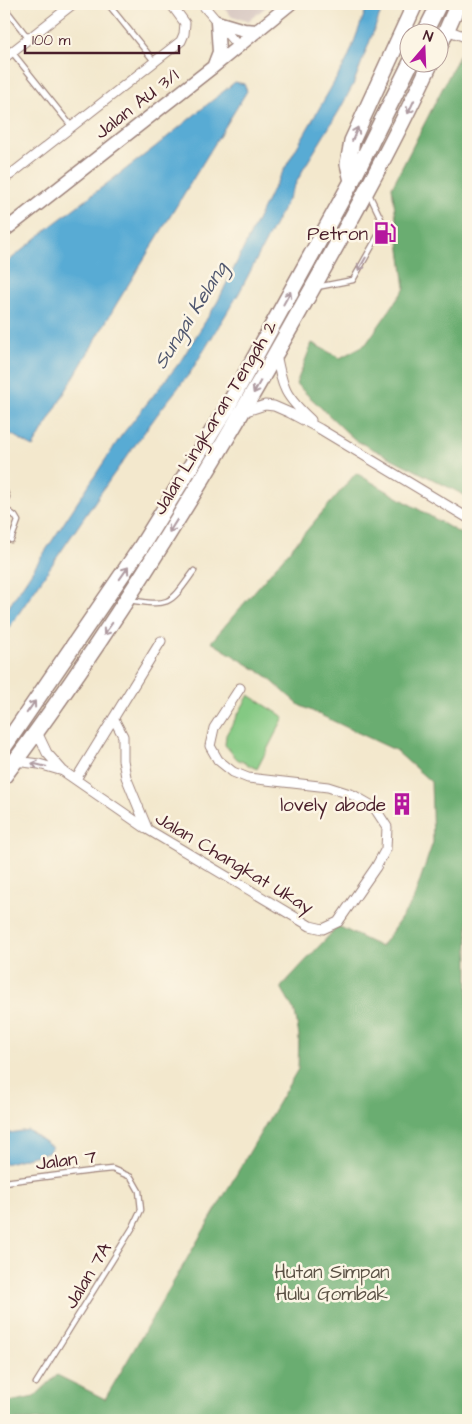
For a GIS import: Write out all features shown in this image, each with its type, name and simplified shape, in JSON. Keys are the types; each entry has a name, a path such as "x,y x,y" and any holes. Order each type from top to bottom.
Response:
{"highway":[{"path":"352,181 348,164 352,141 415,4"},
{"path":"431,22 439,4"},
{"path":"450,23 458,4"},
{"name":"Jalan Lingkaran Tengah 2","path":"4,747 147,539 228,406 352,181 406,72"},
{"name":"Jalan Lingkaran Tengah 2","path":"4,776 37,732 128,600 243,412 367,190 407,115 426,72"}],"main road":[{"name":"Jalan AU 3/1","path":"4,232 290,4"},
{"path":"213,67 219,52 217,22 244,30 258,30"}],"street":[{"path":"4,58 73,4"},
{"path":"4,176 10,175 181,41 185,23 171,4"},
{"path":"202,4 238,46"},
{"path":"450,31 468,38"},
{"path":"276,353 282,384 287,395 320,429"},
{"path":"243,412 266,405 274,406 320,429 468,518"},
{"path":"76,779 161,642"},
{"name":"Jalan Changkat Ukay","path":"15,760 63,771 147,829 310,926 323,929 338,922 376,867 386,849 388,828 374,807 353,795 328,787 248,778 233,772 218,760 210,746 214,728 240,688"},
{"path":"114,719 123,736 123,760 126,777 147,829"},
{"name":"Jalan Changkat Ukay","path":"37,732 47,753 63,771"}],"lane":[{"path":"108,4 154,62"},
{"path":"4,7 29,39"},
{"path":"12,52 72,127"},
{"path":"313,287 353,280 380,233 384,225 367,190"},
{"path":"4,489 7,497 4,503"},
{"path":"4,508 15,516 18,521 11,540"},
{"path":"128,600 152,604 167,602 174,598 194,571"},
{"name":"Jalan 7","path":"4,1182 92,1170 112,1170 131,1177"},
{"name":"Jalan 7A","path":"36,1383 133,1227 141,1210 139,1191 131,1177"}],"shaded area":[{"path":"221,4 270,4 248,21 232,17"}],"green space":[{"path":"460,54 468,56 468,497 355,440 296,384 312,343 340,358 366,344 405,288 392,187"},
{"name":"Hutan Simpan Hulu Gombak","path":"356,473 468,538 468,1420 4,1420 4,1403 34,1397 57,1375 105,1399 298,1069 299,1036 295,1012 281,987 338,926 381,947 413,901 433,842 431,782 395,750 299,705 265,675 211,642"},
{"path":"249,695 284,717 257,769 237,759 225,745 226,735"}],"water":[{"path":"368,4 384,4 353,85 304,168 239,293 190,373 111,478 4,635 4,614 121,436 180,362 218,301 269,196 348,58"},
{"path":"235,82 244,84 247,91 117,303 33,447 4,430 4,265"},
{"path":"28,1130 52,1147 48,1152 4,1164 4,1134"}],"place":[{"name":"Petron","path":"385,233"},
{"name":"lovely abode","path":"402,804"}],"water label":[{"name":"Sungai Kelang","path":"190,315"}]}
